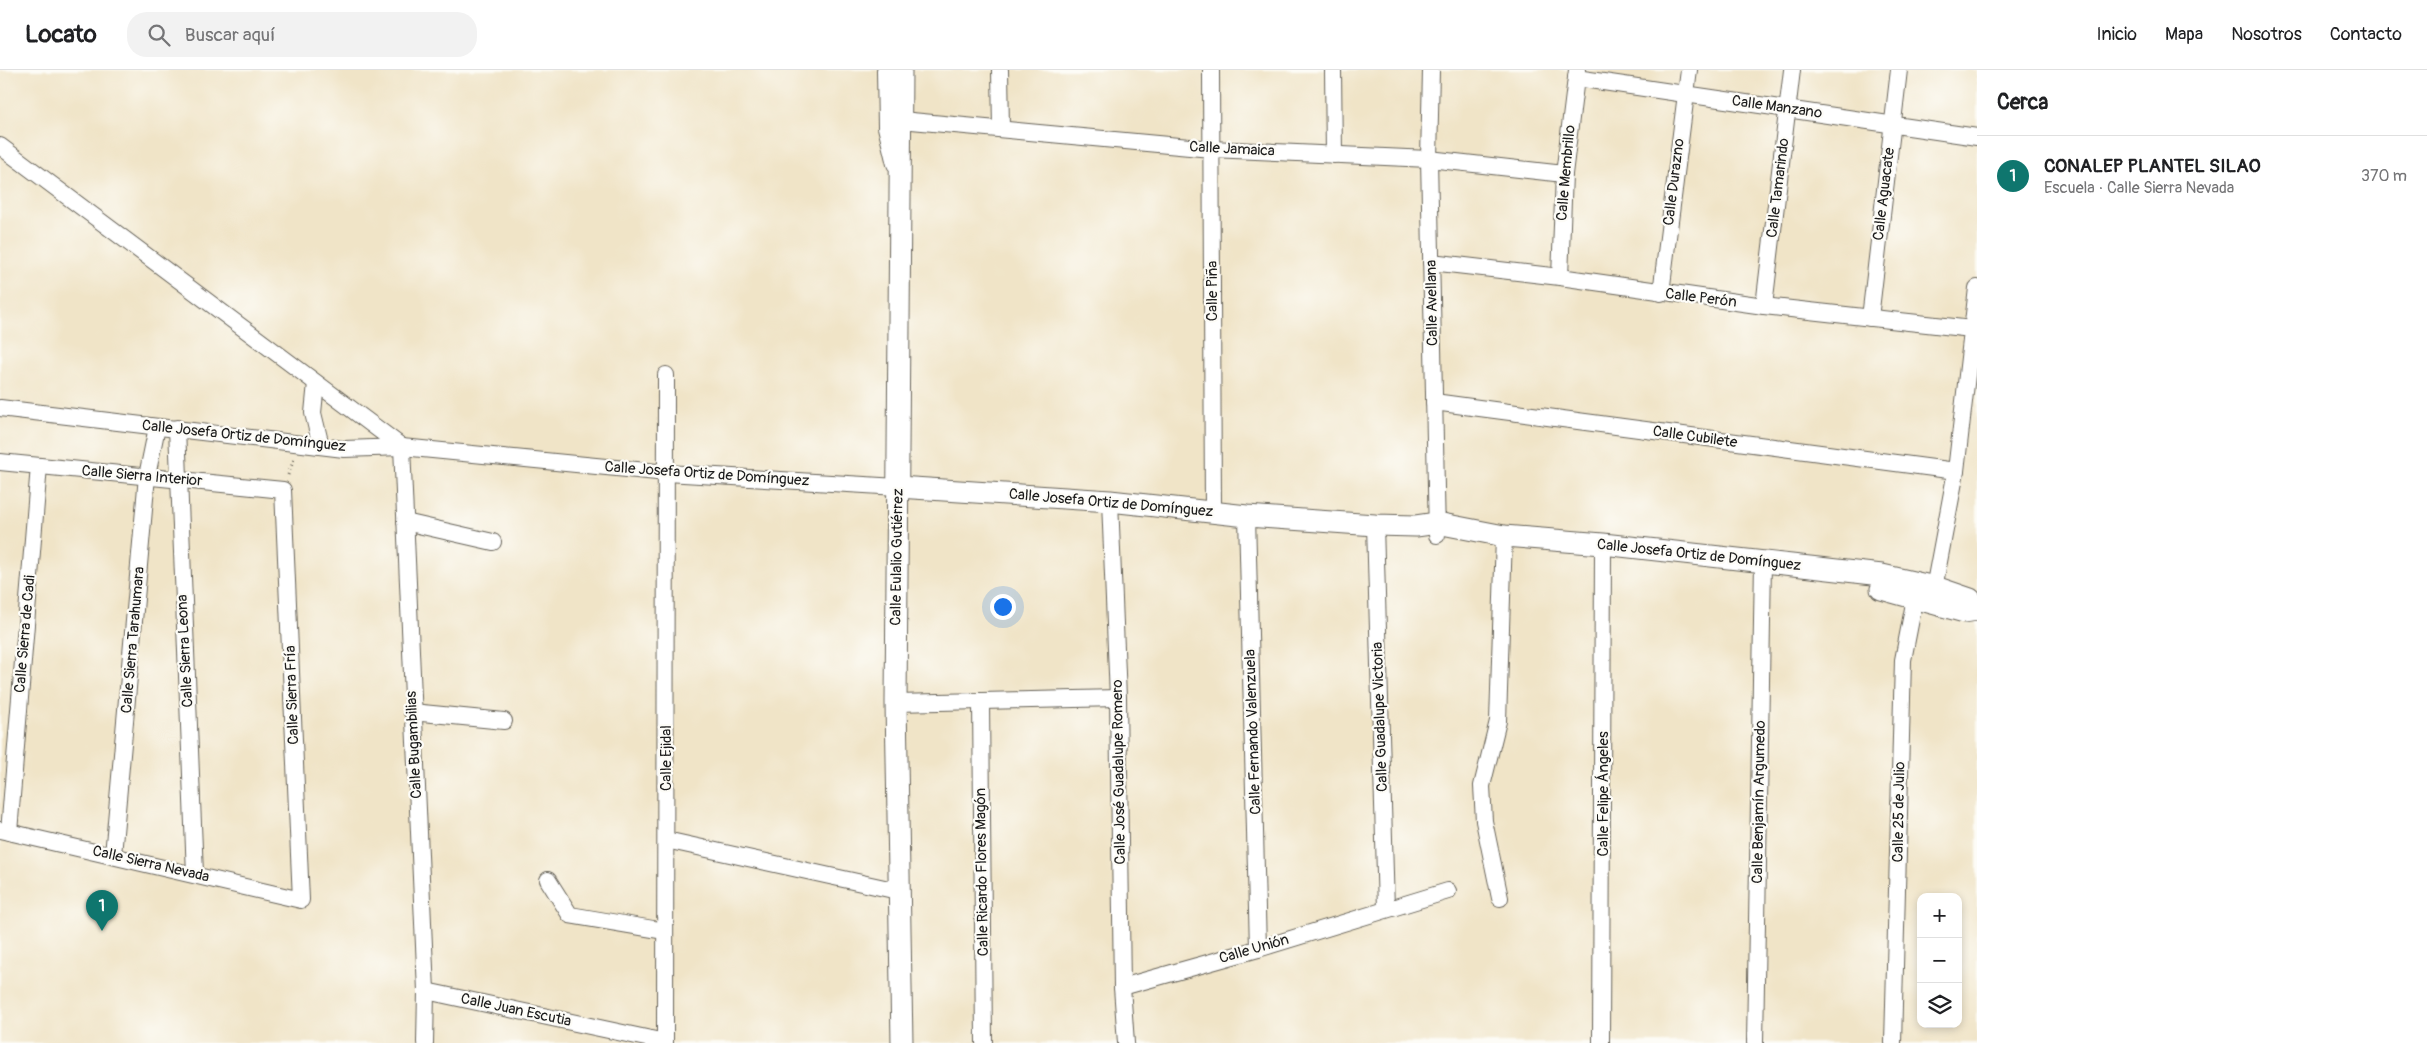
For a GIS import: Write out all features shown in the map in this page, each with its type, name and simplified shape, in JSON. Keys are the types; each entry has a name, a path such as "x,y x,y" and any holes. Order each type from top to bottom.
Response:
{"street":[{"path":"885,70 886,127 900,188"},
{"name":"Calle Eulalio Gutiérrez","path":"901,70 896,703 902,1043"},
{"path":"1000,70 1001,129"},
{"name":"Calle Piña","path":"1211,70 1213,512"},
{"path":"1333,70 1334,155"},
{"name":"Calle Avellana","path":"1431,70 1429,159 1437,529"},
{"name":"Calle Durazno","path":"1661,293 1689,70"},
{"name":"Calle Tamarindo","path":"1764,306 1792,70"},
{"name":"Calle Aguacate","path":"1870,318 1899,70"},
{"name":"Calle Manzano","path":"1576,74 1685,94 1977,137"},
{"name":"Calle Membrillo","path":"1560,277 1564,174 1576,74"},
{"name":"Calle Jamaica","path":"901,120 1211,149 1429,159 1564,174"},
{"path":"0,146 402,447"},
{"name":"Calle Perón","path":"1431,262 1560,277 1661,293 1764,306 1972,329"},
{"name":"Calle 25 de Julio","path":"1893,1043 1903,660 1925,593 1956,472 1977,288"},
{"name":"Calle Ejidal","path":"665,1043 666,375"},
{"path":"316,383 313,413 321,446"},
{"name":"Calle Cubilete","path":"1434,402 1956,472"},
{"name":"Calle Josefa Ortiz de Domínguez","path":"0,408 344,449 402,447 667,473 1110,501 1247,516 1416,526 1503,543 1763,567 1882,575 1964,612 1977,610"},
{"name":"Calle Sierra Tarahumara","path":"114,855 147,476 157,427"},
{"name":"Calle Sierra Leona","path":"177,428 177,479 194,874"},
{"name":"Calle Bugambilias","path":"402,447 412,712 426,991 425,1043"},
{"name":"Calle Sierra Interior","path":"0,462 283,490"},
{"name":"Calle Sierra de Cadi","path":"4,831 39,466"},
{"name":"Calle Sierra Fría","path":"283,490 301,900"},
{"name":"Calle José Guadalupe Romero","path":"1110,501 1118,698 1122,986 1126,1043"},
{"name":"Calle Fernando Valenzuela","path":"1247,516 1258,949"},
{"path":"405,522 493,542"},
{"name":"Calle Guadalupe Victoria","path":"1375,525 1386,909"},
{"path":"1500,898 1484,821 1482,786 1498,721 1503,543"},
{"name":"Calle Felipe Ángeles","path":"1601,1043 1603,552"},
{"name":"Calle Benjamín Argumedo","path":"1755,1043 1763,567"},
{"name":"Calle Josefa Ortiz de Domínguez","path":"1925,593 1970,599 1977,606"},
{"path":"896,703 1118,698"},
{"name":"Calle Ricardo Flores Magón","path":"981,701 984,1043"},
{"path":"412,712 504,721"},
{"name":"Calle Sierra Nevada","path":"4,831 114,855 301,900"},
{"path":"666,840 898,891"},
{"path":"548,880 570,915 666,931"},
{"name":"Calle Unión","path":"1122,986 1258,949 1448,891"},
{"name":"Calle Juan Escutia","path":"426,991 665,1043"}],"path":[{"path":"283,490 299,443"}],"place":[{"name":"CONALEP PLANTEL SILAO","path":"102,931"}]}
